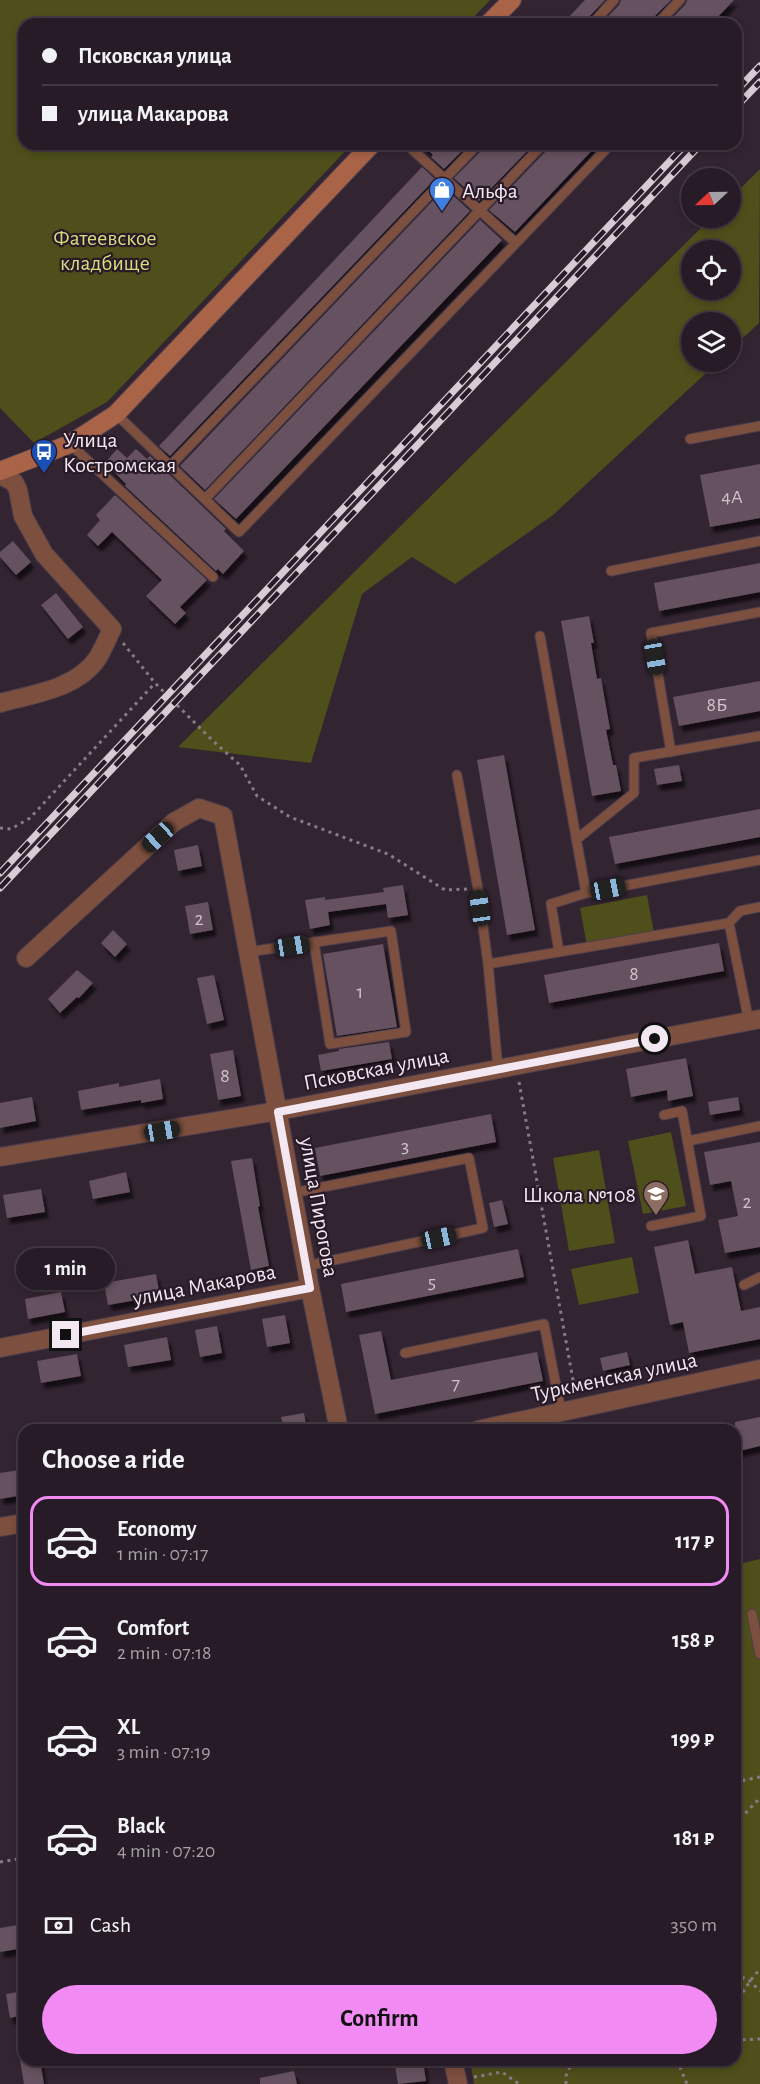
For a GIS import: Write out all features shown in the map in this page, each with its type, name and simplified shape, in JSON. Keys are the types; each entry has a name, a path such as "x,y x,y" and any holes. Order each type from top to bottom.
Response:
{"street":[{"path":"494,18 512,0"},
{"path":"0,703 62,686 83,673 96,659 112,629 45,554 23,516 18,490 14,482 0,471 70,444 116,414 366,150"},
{"name":"улица Пирогова","path":"26,958 174,822 199,808 223,816 310,1288 338,1424"},
{"name":"Псковская улица","path":"0,1157 278,1112 754,1021"},
{"name":"улица Макарова","path":"0,1347 310,1288"},
{"name":"Туркменская улица","path":"506,1424 760,1369"},
{"path":"0,1527 18,1523"},
{"path":"454,2066 457,2082"}],"lane":[{"path":"598,18 614,0"},
{"path":"663,18 680,0"},
{"path":"413,150 516,243"},
{"path":"170,466 429,201 445,179 472,150"},
{"path":"205,499 537,150"},
{"path":"116,414 239,532 605,150"},
{"path":"690,438 760,426"},
{"path":"70,444 213,577"},
{"path":"611,571 760,541"},
{"path":"671,752 651,633 760,612"},
{"path":"540,636 586,893"},
{"path":"577,839 634,793 634,758 760,736"},
{"path":"458,775 507,1067"},
{"path":"559,952 550,904 586,893 760,860"},
{"path":"488,964 729,923 740,910 760,907"},
{"path":"729,923 754,1021"},
{"path":"248,952 314,942 391,931 406,1032 330,1044 314,942"},
{"path":"651,1226 701,1216 682,1111 664,1115"},
{"path":"688,1141 760,1126"},
{"path":"293,1193 469,1158 483,1228 306,1266"},
{"path":"744,1285 760,1277"},
{"path":"405,1353 544,1324 570,1410"},
{"path":"752,1614 760,1654"}],"path":[{"path":"112,629 155,683 240,765 257,795 290,817 388,854 445,890 478,889"},
{"path":"0,828 11,829 30,818 155,683"},
{"path":"507,1067 570,1410"},
{"path":"741,1781 760,1777"},
{"path":"741,1818 760,1798"},
{"path":"0,1862 18,1859"},
{"path":"741,1996 760,1969"},
{"path":"741,1977 760,1990"},
{"path":"741,2040 760,2039"},
{"path":"566,2084 570,2066"},
{"path":"680,2066 687,2084"},
{"path":"457,2082 502,2072 519,2084"}],"green space":[{"name":"Фатеевское кладбище","path":"0,0 490,0 473,18 18,18 18,150 346,150 107,402 34,443 0,408"},
{"path":"760,169 759,323 741,340 741,312 681,312 681,372 707,372 553,515 455,584 412,557 362,594 311,763 178,747 681,248 681,300 741,300 741,240 689,240 701,228 741,228 741,188"},
{"path":"647,895 654,933 587,946 580,908"},
{"path":"671,1132 686,1206 643,1214 628,1141"},
{"path":"599,1150 615,1243 569,1251 553,1158"},
{"path":"632,1257 639,1293 579,1305 571,1269"},
{"path":"760,1559 760,2084 474,2084 471,2066 741,2066 741,1564"}],"building":[{"path":"585,0 605,0 588,18 568,18"},
{"path":"621,0 671,0 653,18 607,18"},
{"path":"687,0 734,0 717,18 672,18"},
{"path":"428,150 463,150 444,169 431,157 433,155"},
{"path":"482,150 528,150 479,201 454,178"},
{"path":"547,150 592,150 515,232 489,210"},
{"path":"422,167 435,179 170,456 159,446"},
{"path":"445,188 470,211 205,490 180,466"},
{"path":"480,220 502,240 236,519 214,499"},
{"path":"117,449 127,458 136,449 147,459 150,456 226,529 224,531 244,551 223,574 218,569 216,571 125,486 126,484 105,463"},
{"path":"760,464 760,518 710,527 700,475"},
{"path":"115,495 207,580 180,607 186,613 175,624 146,596 162,580 112,532 98,546 87,535 100,520 96,515"},
{"path":"13,541 31,562 16,575 0,557 0,552"},
{"path":"760,563 760,592 659,611 654,583"},
{"path":"56,593 83,627 68,639 41,605"},
{"path":"589,616 597,679 601,678 610,729 606,730 621,791 592,796 561,621"},
{"path":"760,681 760,711 679,726 673,697"},
{"path":"504,755 535,930 507,935 477,760"},
{"path":"679,765 682,781 657,785 654,769"},
{"path":"760,809 760,837 615,864 609,837"},
{"path":"198,845 202,866 178,871 174,850"},
{"path":"403,885 408,915 388,918 386,904 328,912 330,925 310,929 305,900 325,897 325,900 384,892 383,888"},
{"path":"208,902 213,930 190,934 185,906"},
{"path":"113,930 127,944 115,957 101,943"},
{"path":"719,943 724,971 549,1003 544,975"},
{"path":"383,944 397,1027 337,1036 323,954"},
{"path":"77,970 93,983 60,1013 48,999"},
{"path":"214,975 224,1020 207,1024 197,978"},
{"path":"389,1042 392,1059 321,1071 318,1055 339,1051 339,1049"},
{"path":"233,1050 241,1096 218,1100 210,1054"},
{"path":"686,1058 693,1096 668,1101 667,1090 631,1097 626,1069"},
{"path":"160,1079 163,1099 141,1103 141,1100 81,1110 78,1091 119,1083 119,1087"},
{"path":"32,1097 36,1121 0,1128 0,1103"},
{"path":"738,1097 740,1110 710,1115 708,1102"},
{"path":"491,1114 496,1142 320,1176 315,1148"},
{"path":"760,1142 760,1247 725,1253 718,1220 738,1216 731,1181 710,1185 704,1152"},
{"path":"252,1158 269,1266 251,1270 231,1161"},
{"path":"126,1172 130,1192 93,1199 89,1181"},
{"path":"41,1189 45,1212 7,1218 3,1195"},
{"path":"502,1200 508,1224 494,1227 489,1203"},
{"path":"688,1240 695,1274 732,1267 741,1311 760,1307 760,1339 689,1353 683,1322 670,1325 654,1247"},
{"path":"518,1249 524,1277 346,1312 341,1284"},
{"path":"156,1274 160,1296 108,1305 104,1283"},
{"path":"61,1292 65,1312 28,1319 25,1299"},
{"path":"285,1315 290,1343 267,1347 262,1319"},
{"path":"217,1326 222,1353 200,1357 195,1330"},
{"path":"381,1331 391,1380 537,1352 543,1381 375,1414 359,1335"},
{"path":"167,1337 171,1360 128,1367 124,1345"},
{"path":"627,1352 630,1365 603,1371 600,1358"},
{"path":"77,1354 81,1376 41,1383 37,1361"},
{"path":"304,1413 306,1424 283,1424 281,1417"},
{"path":"760,1417 760,1446 741,1451 741,1424 735,1424 735,1422"},
{"path":"18,1470 18,1496 0,1499 0,1473"},
{"path":"18,1925 18,1949 0,1952 0,1928"},
{"path":"18,1992 18,2016 10,2018 6,1994"},
{"path":"21,2066 41,2066 44,2084 24,2084"},
{"path":"395,2066 424,2066 426,2081 398,2084"},
{"path":"294,2071 297,2084 260,2084 260,2078"}],"railway":[{"path":"742,85 760,66"},
{"path":"742,101 760,82"},
{"path":"0,873 680,150"},
{"path":"0,888 695,150"}],"place":[{"name":"Альфа","path":"442,213"},
{"name":"Улица Костромская","path":"44,475"},
{"name":"Школа №108","path":"656,1217"}],"route":[{"path":"66,1335 310,1288 278,1112 655,1039"}]}
